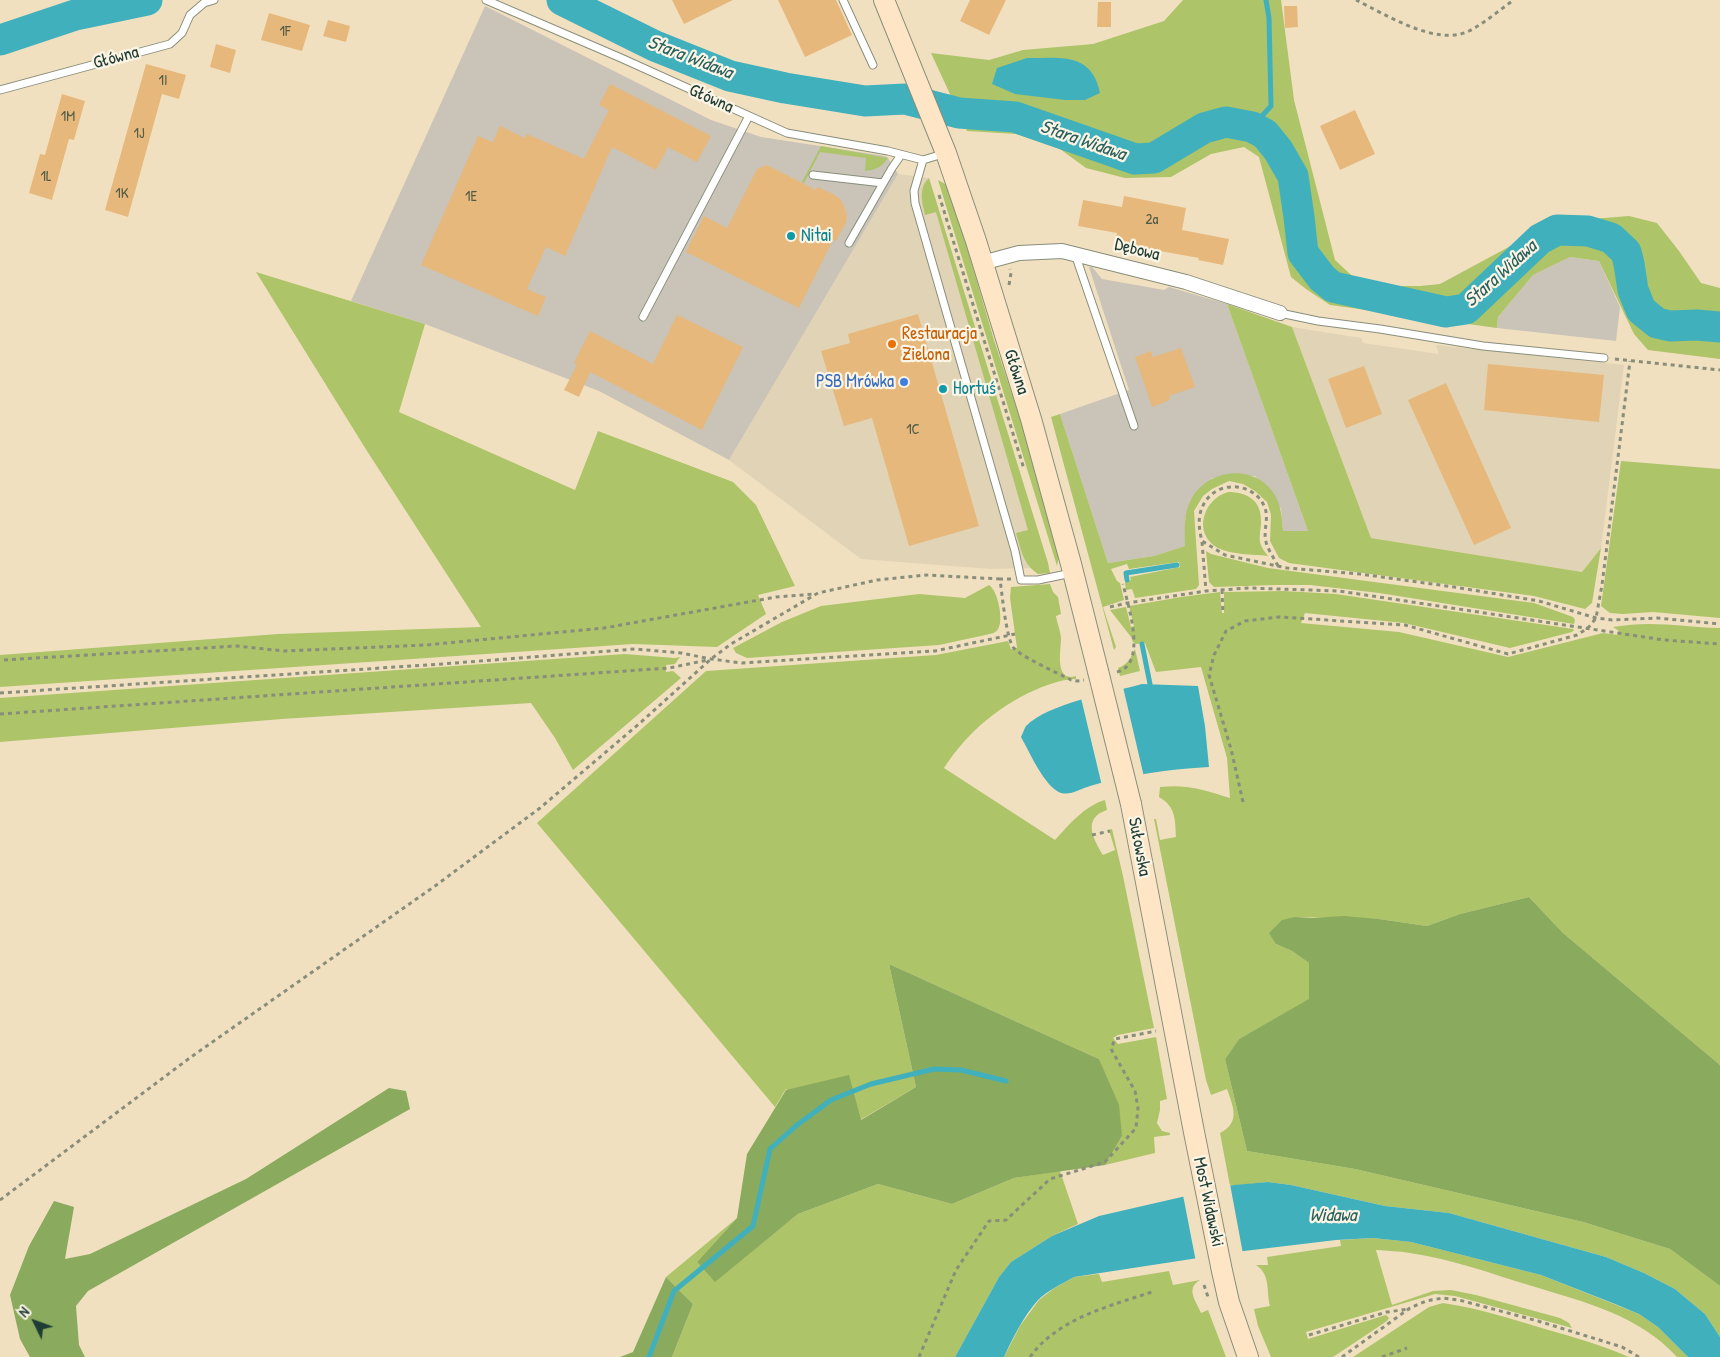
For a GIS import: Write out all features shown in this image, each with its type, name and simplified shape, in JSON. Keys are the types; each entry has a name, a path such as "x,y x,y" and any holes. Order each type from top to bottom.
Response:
{"main road":[{"name":"Główna","path":"884,0 946,153 973,232 1031,419 1072,568"},
{"name":"Sułowska","path":"1072,568 1130,804 1194,1132"},
{"name":"Most Widawski","path":"1194,1132 1229,1302 1248,1357"}],"street":[{"name":"Dębowa","path":"982,263 1019,252 1062,251 1075,253 1186,282 1280,313"}],"lane":[{"name":"Główna","path":"0,90 170,44 182,33 190,15 204,3 214,0"},
{"name":"Główna","path":"486,0 787,133 888,151 923,160 946,153"},
{"path":"843,0 873,66"},
{"path":"643,317 749,116"},
{"path":"849,243 900,155"},
{"path":"923,160 914,191 915,203 1015,551 1021,580 1038,580 1072,568"},
{"path":"813,174 883,183"},
{"path":"1075,253 1134,426"},
{"path":"1280,313 1318,321 1483,346 1604,358"}],"path":[{"path":"1356,0 1408,25 1434,34 1452,34 1467,31 1514,0"},
{"path":"937,188 1025,472"},
{"path":"1604,358 1720,370"},
{"path":"1243,802 1231,749 1210,675 1214,655 1226,632 1245,620 1279,617 1405,626 1508,654 1577,635 1588,628 1596,618 1602,584 1630,361"},
{"path":"1206,591 1202,541 1197,524 1203,505 1216,490 1230,486 1244,488 1264,505 1266,540 1278,566"},
{"path":"1202,541 1225,555 1278,566 1360,574 1539,601 1596,618 1612,620 1657,618 1720,624"},
{"path":"4,660 237,646 284,651 426,645 604,628 776,597 818,594 878,580 926,575 1021,580"},
{"path":"1000,579 1008,635 1014,648 1033,661 1077,681"},
{"path":"1122,670 1131,660 1134,648 1123,584"},
{"path":"1110,608 1127,603 1206,591 1294,589 1339,591 1664,640 1720,644"},
{"path":"1222,590 1223,614"},
{"path":"0,1200 191,1057 435,886 540,808 731,644 818,594"},
{"path":"0,693 442,664 635,649 681,653 742,663 935,651 1014,634"},
{"path":"0,714 669,668 712,659"},
{"path":"1092,835 1110,831"},
{"path":"919,1357 956,1270 989,1221 1006,1220 1050,1179 1105,1162 1136,1128 1138,1108 1135,1090 1111,1050 1115,1039 1174,1026"},
{"path":"1030,1357 1052,1333 1114,1304 1152,1292"},
{"path":"1342,1357 1410,1308 1426,1301 1444,1298 1459,1300 1538,1321 1594,1338 1622,1348 1639,1357"},
{"path":"1309,1335 1387,1312 1410,1308"},
{"path":"1382,1357 1407,1348"}],"shaded area":[{"path":"485,6 711,120 761,137 885,156 898,174 729,460 599,391 425,324 351,301"},
{"path":"898,174 929,178 1048,563 1031,568 991,569 861,559 729,460"},
{"path":"1570,257 1599,261 1620,307 1616,341 1497,328 1498,317 1533,275"},
{"path":"1089,267 1092,267 1102,279 1164,290 1169,287 1227,304 1308,531 1283,531 1281,509 1255,476 1212,478 1185,518 1185,546 1154,556 1108,563 1060,414 1129,390"},
{"path":"1292,327 1361,338 1363,343 1439,354 1436,345 1624,365 1601,548 1582,572 1371,538"}],"green space":[{"path":"1183,0 1281,0 1294,100 1335,260 1363,286 1440,284 1555,222 1629,216 1657,223 1701,283 1720,288 1720,359 1648,350 1634,334 1599,261 1570,257 1533,275 1498,317 1497,328 1330,305 1291,277 1259,157 1244,147 1211,154 1171,177 1125,178 1086,168 1060,149 1016,134 967,131 931,53 989,60 1023,50 1093,44 1164,21"},
{"path":"821,146 888,158 878,168 865,171 866,158 820,152 804,183 802,182"},
{"path":"929,178 1050,573 1038,574 1033,570 1023,556 1019,545 1016,533 1028,530 936,212 925,215 922,191"},
{"path":"938,180 947,185 994,340 1029,446 1059,556 1057,566"},
{"path":"256,272 425,324 399,412 575,490 598,431 733,482 756,505 795,586 758,595 766,614 717,647 633,644 0,687 0,655 278,634 481,627 367,451"},
{"path":"1227,304 1292,327 1371,538 1582,572 1601,548 1592,603 1585,609 1534,596 1289,563 1279,558 1270,541 1271,515 1267,502 1255,491 1243,484 1229,481 1212,489 1203,496 1194,511 1199,585 1196,589 1135,598 1132,589 1126,590 1125,582 1131,580 1130,577 1180,567 1179,562 1129,569 1127,564 1111,569 1120,583 1124,600 1103,607 1116,647 1114,650 1051,417 1060,414 1108,563 1154,556 1185,546 1186,516 1191,500 1207,482 1229,474 1253,476 1272,491 1279,505 1283,531 1308,531"},
{"path":"1621,461 1720,469 1720,618 1653,612 1610,613 1601,606"},
{"path":"1228,492 1242,494 1256,503 1261,515 1260,542 1268,556 1236,553 1218,548 1210,542 1205,534 1203,526 1207,509 1219,496"},
{"path":"1206,551 1211,554 1268,568 1534,603 1573,617 1575,620 1574,624 1379,593 1310,585 1214,587 1209,582"},
{"path":"1050,584 1053,592 1058,597 1061,614 1056,616 1061,636 1060,664 1064,675 1069,677 1076,676 1076,679 1063,680 1042,687 1013,701 975,730 944,768 1055,840 1084,811 1105,800 1107,810 1094,818 1092,824 1093,836 1103,855 1115,850 1109,830 1112,829 1154,1028 1118,1035 1113,1038 1118,1044 1156,1037 1167,1099 1160,1101 1157,1123 1162,1131 1170,1133 1170,1135 1154,1137 1155,1153 1105,1165 1122,1136 1099,1059 889,964 916,1087 860,1120 786,1089 775,1107 537,823 706,671 936,655 1008,641 1011,649 1017,648 1010,598 1011,587"},
{"path":"989,585 995,593 1000,617 998,629 990,634 939,645 747,658 736,653 733,648 782,622 821,606 919,594 965,598"},
{"path":"1284,591 1336,594 1574,630 1510,648 1404,623 1305,613 1301,623 1399,632 1508,657 1603,633 1618,635 1619,631 1613,627 1627,625 1654,624 1720,628 1720,1065 1563,933 1529,897 1460,914 1427,926 1379,919 1295,917 1276,944 1292,951 1309,963 1309,1000 1239,1039 1225,1059 1247,1151 1355,1169 1583,1222 1670,1249 1720,1286 1720,1337 1705,1314 1675,1289 1606,1257 1449,1213 1385,1206 1291,1185 1268,1182 1230,1186 1220,1133 1231,1124 1234,1114 1233,1108 1227,1089 1211,1095 1206,1080 1154,819 1156,819 1160,840 1176,837 1174,814 1169,805 1159,797 1160,787 1187,787 1230,798 1227,758 1201,667 1156,672 1145,643 1136,644 1133,642 1110,610 1126,607 1131,627 1134,626 1129,606 1220,592 1222,613 1224,613 1224,592"},
{"path":"1135,649 1140,671 1120,676 1118,668 1128,661"},
{"path":"625,654 680,657 675,664 666,665 666,672 673,671 681,678 573,770 555,738 531,703 282,719 0,742 0,698"},
{"path":"1529,897 1563,933 1720,1065 1720,1286 1670,1249 1583,1222 1355,1169 1247,1151 1225,1059 1239,1039 1309,999 1309,963 1292,951 1276,944 1269,933 1282,920 1295,917 1343,916 1427,926 1460,914"},
{"path":"889,964 1099,1059 1119,1105 1122,1136 1105,1165 1014,1178 952,1204 878,1184 798,1214 715,1282 697,1262 737,1218 747,1154 786,1090 849,1075 861,1120 916,1087"},
{"path":"389,1088 406,1091 410,1109 88,1291 76,1306 79,1345 85,1357 30,1357 20,1339 10,1295 29,1246 54,1201 74,1207 65,1259 90,1254 246,1179"},
{"path":"1060,1171 1078,1224 1052,1236 1011,1262 999,1277 955,1357 672,1357 693,1304 666,1277 737,1218 697,1262 715,1281 798,1214 878,1184 952,1204 1014,1178"},
{"path":"1373,1238 1411,1242 1541,1275 1639,1314 1658,1327 1688,1357 1677,1357 1646,1330 1591,1304 1441,1259 1406,1252 1376,1250 1392,1305 1433,1291 1451,1290 1560,1318 1569,1323 1572,1328 1455,1296 1435,1294 1306,1332 1308,1339 1386,1315 1389,1318 1333,1357 1271,1357 1258,1326 1254,1309 1270,1306 1266,1278 1261,1269 1256,1265 1268,1265 1267,1257 1341,1246 1340,1240"},
{"path":"1169,1271 1173,1285 1200,1280 1193,1287 1193,1295 1201,1313 1208,1310 1226,1357 1004,1357 1020,1326 1039,1300 1053,1289 1074,1277 1099,1274 1102,1282"},
{"path":"666,1277 693,1304 672,1357 620,1357 633,1352"},
{"path":"1443,1303 1507,1318 1629,1357 1353,1357 1429,1307"}],"water":[{"path":"1027,58 1062,58 1082,64 1090,70 1096,80 1100,93 1085,100 1065,100 1015,94 992,84 997,68"},
{"path":"1142,684 1198,686 1205,726 1209,767 1179,769 1134,776 1104,782 1065,794 1057,791 1046,781 1021,737 1026,726 1036,718 1064,705"},
{"name":"Widawa","path":"1268,1182 1291,1185 1385,1206 1449,1213 1606,1257 1675,1289 1705,1314 1720,1337 1720,1357 1688,1357 1658,1327 1639,1314 1541,1275 1411,1242 1373,1238 1336,1240 1244,1251 1074,1277 1038,1300 1019,1327 1004,1357 955,1357 999,1277 1011,1262 1052,1236 1099,1216 1234,1185"}],"pier":[{"path":"1123,687 1144,777 1102,786 1081,698"},
{"path":"1230,1184 1243,1254 1196,1262 1183,1195"}],"building":[{"path":"672,0 733,0 684,24"},
{"path":"778,0 836,0 852,35 805,57"},
{"path":"970,0 1006,0 989,35 960,21"},
{"path":"1098,2 1111,2 1111,27 1097,27"},
{"path":"1284,6 1297,6 1298,27 1285,28"},
{"path":"269,13 310,25 302,51 261,40"},
{"path":"328,20 350,26 346,42 323,36"},
{"path":"216,44 236,50 230,73 210,67"},
{"path":"146,64 186,75 179,99 162,94 128,217 105,210"},
{"path":"610,84 711,136 697,162 668,147 656,170 612,147 565,256 546,247 527,289 546,297 538,316 421,265 478,136 493,142 500,126 525,138 527,134 584,159 609,110 599,105"},
{"path":"62,94 85,101 74,140 69,139 52,200 29,193 40,154 45,155"},
{"path":"1355,110 1375,154 1340,170 1320,126"},
{"name":"Nitai","path":"767,165 816,190 818,187 835,195 842,201 847,215 846,223 836,241 833,240 799,308 686,252 704,216 727,228 757,169"},
{"path":"1124,196 1186,208 1182,230 1229,239 1223,265 1198,260 1199,258 1115,243 1117,233 1078,226 1083,200 1122,207"},
{"path":"918,314 979,526 909,546 872,418 844,426 821,351 850,343 848,334"},
{"path":"677,315 743,347 702,430 590,372 579,397 564,390 577,365 574,363 590,331 653,364"},
{"path":"1181,348 1195,387 1169,396 1170,400 1152,407 1135,357 1151,351 1153,357"},
{"path":"1488,364 1604,375 1599,422 1484,410"},
{"path":"1364,366 1382,414 1346,428 1328,379"},
{"path":"1446,383 1511,528 1474,545 1408,400"}],"waterway":[{"name":"Stara Widawa","path":"0,40 75,15 147,0"},
{"name":"Stara Widawa","path":"562,0 655,46 730,76 785,88 865,101 905,99 959,113 1015,117 1135,159 1154,158 1204,128 1226,122 1252,127 1265,134 1278,150 1293,176 1303,253 1322,278 1333,287 1446,312 1466,309 1540,239 1557,230 1588,231 1611,238 1626,252 1633,290 1641,310 1657,323 1670,326 1697,325 1720,327"},
{"path":"1252,127 1271,106 1269,18 1266,0"},
{"path":"1127,580 1126,573 1177,565"},
{"path":"1142,644 1150,684"},
{"path":"649,1357 674,1291 753,1226 770,1149 797,1125 831,1100 871,1084 934,1069 961,1070 1006,1081"}],"place":[{"name":"Nitai","path":"791,236"},
{"name":"Restauracja Zielona","path":"892,344"},
{"name":"PSB Mrówka","path":"904,382"},
{"name":"Hortuś","path":"943,389"}]}
